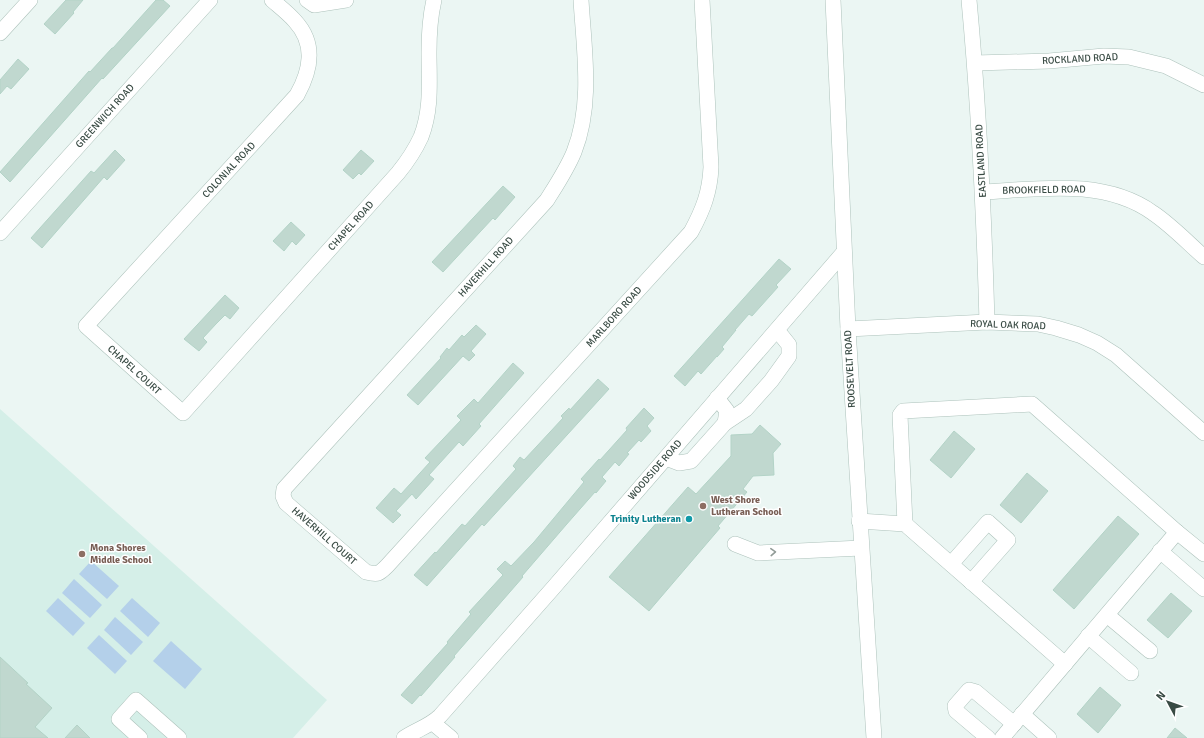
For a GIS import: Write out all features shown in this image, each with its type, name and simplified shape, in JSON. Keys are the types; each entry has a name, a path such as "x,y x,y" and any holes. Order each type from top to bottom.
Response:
{"street":[{"path":"0,32 30,0"},
{"name":"GREENWICH ROAD","path":"0,232 210,0"},
{"name":"COLONIAL ROAD","path":"86,326 298,95 309,69 310,55 308,43 296,22 272,0"},
{"path":"308,0 314,5 346,0"},
{"name":"CHAPEL ROAD","path":"183,413 393,179 412,154 421,136 429,105 430,19 434,0"},
{"name":"HAVERHILL ROAD","path":"284,489 547,200 559,181 574,151 584,113 586,89 581,0"},
{"name":"MARLBORO ROAD","path":"376,574 388,566 676,249 693,227 705,202 710,182 711,167 702,0"},
{"name":"ROOSEVELT ROAD","path":"832,0 848,329 859,521 874,738"},
{"name":"EASTLAND ROAD","path":"969,0 975,63 983,192 987,322"},
{"name":"ROCKLAND ROAD","path":"975,63 1049,61 1104,56 1129,57 1166,66 1204,85"},
{"name":"BROOKFIELD ROAD","path":"983,192 1059,188 1092,190 1128,199 1153,212 1204,257"},
{"name":"WOODSIDE ROAD","path":"433,722 554,587 844,252"},
{"name":"ROYAL OAK ROAD","path":"848,329 987,322 1038,324 1079,335 1097,343 1116,355 1204,432"},
{"name":"CHAPEL COURT","path":"86,326 183,413"},
{"path":"666,458 679,463 691,461 725,423 746,409 771,381 789,356 789,345 776,330"},
{"path":"717,398 727,411 725,423"},
{"path":"905,524 900,415 903,411 1032,404 1204,554"},
{"name":"HAVERHILL COURT","path":"284,489 283,496 286,503 366,572 376,574"},
{"path":"859,521 905,524 1065,664"},
{"path":"951,564 988,522 1008,540 971,582"},
{"path":"1002,738 1177,532"},
{"path":"735,544 758,553 862,548"},
{"path":"1160,551 1204,589"},
{"path":"1107,615 1150,651"},
{"path":"1088,636 1131,673"},
{"path":"988,738 956,711 955,706 969,690 976,692 1049,738"},
{"path":"140,738 119,719 136,700 179,738"},
{"path":"404,738 433,722 451,738"}],"shaded area":[{"name":"Mona Shores Middle School","path":"0,409 327,700 293,738 0,738"},
{"path":"91,561 119,586 107,599 79,574"},
{"path":"74,579 102,605 90,618 62,593"},
{"path":"58,598 85,623 73,636 46,611"},
{"path":"132,598 160,623 148,637 120,611"},
{"path":"115,617 143,642 131,655 104,630"},
{"path":"99,635 127,661 115,674 87,648"},
{"path":"171,641 202,669 185,689 153,661"}],"building":[{"path":"66,0 83,0 73,12 74,13 55,34 44,24"},
{"path":"156,0 163,0 170,6 103,79 102,78 10,182 0,172 89,71 90,72 113,48"},
{"path":"18,59 29,69 11,89 7,86 0,94 0,80"},
{"path":"115,150 125,160 107,180 104,177 42,248 31,238 91,171 94,173"},
{"path":"361,150 374,161 361,175 359,173 353,179 343,170"},
{"path":"503,186 515,197 495,220 493,218 443,272 432,262"},
{"path":"291,222 305,235 296,245 292,241 284,251 273,241"},
{"path":"779,259 791,269 776,285 778,287 752,316 749,314 735,330 722,347 724,349 717,357 701,374 698,371 685,386 674,376"},
{"path":"225,295 239,308 230,319 225,315 216,324 203,338 207,342 199,351 184,339"},
{"path":"476,325 486,334 471,351 475,355 469,361 463,356 418,405 407,395 441,358 440,357 447,348 449,350 462,335 464,337"},
{"path":"513,363 524,373 479,424 481,426 463,446 459,442 429,475 434,479 416,499 412,494 396,511 401,515 393,523 376,508 394,488 401,494 430,462 425,458 461,420 457,416 474,399 478,403"},
{"path":"598,379 609,389 484,526 482,524 427,586 414,575 462,524 465,526 516,469 513,466 520,457 524,460 563,418 561,416 569,408 570,410"},
{"path":"644,408 654,418 647,426 651,431 641,442 639,440 627,453 629,454 619,466 615,462 602,477 606,481 596,493 595,492 566,525 454,656 455,657 421,696 420,695 412,704 401,695 448,643 447,642 471,614 469,612 503,575 497,569 505,561 511,566 534,542 584,482 581,479 627,430 626,428"},
{"name":"Trinity Lutheran","path":"760,425 781,444 773,453 774,475 753,476 743,489 747,492 718,526 720,528 649,611 609,577 688,487 696,494 731,456 731,435 752,434"},
{"path":"954,431 975,449 951,478 930,460"},
{"path":"1027,473 1048,491 1021,523 1000,505"},
{"path":"1118,516 1139,534 1074,609 1053,590"},
{"path":"1171,593 1192,611 1168,638 1147,620"},
{"path":"0,657 52,708 35,727 48,738 0,738"},
{"path":"1100,687 1121,705 1098,733 1077,714"},
{"path":"77,725 90,738 65,738"},
{"path":"1175,728 1187,738 1167,738"}],"place":[{"name":"West Shore Lutheran School","path":"703,506"},
{"name":"Trinity Lutheran","path":"689,519"},
{"name":"Mona Shores Middle School","path":"82,554"}]}
